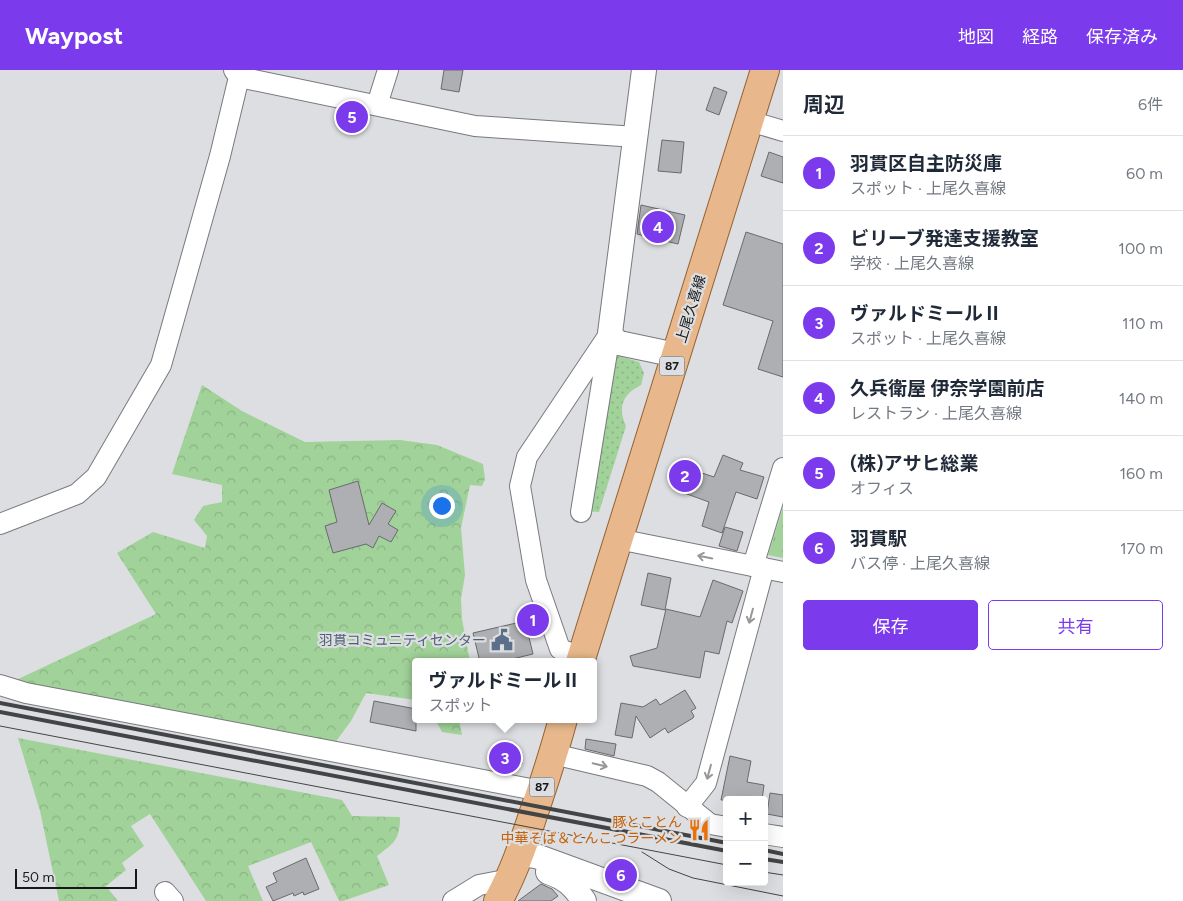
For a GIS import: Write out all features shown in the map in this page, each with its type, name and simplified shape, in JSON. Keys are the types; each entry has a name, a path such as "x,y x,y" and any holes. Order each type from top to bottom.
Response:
{"main road":[{"name":"上尾久喜線","path":"580,658 765,70"},
{"name":"87","path":"509,878 541,790 562,723"}],"street":[{"path":"377,105 388,70"},
{"path":"581,512 610,333 644,70"},
{"path":"0,524 77,494 96,478 161,364 220,156 236,74 475,126 636,137"},
{"path":"750,121 783,131"},
{"path":"610,333 619,343 676,355"},
{"path":"578,658 560,649 536,580 520,486 527,457 610,333"},
{"path":"687,807 706,783 767,569 783,468"},
{"path":"618,539 767,569"},
{"path":"0,685 26,693 541,790"},
{"path":"553,754 647,776 658,782 710,824 723,826"},
{"path":"768,835 783,837"},
{"path":"509,878 536,856 659,901"},
{"path":"453,901 479,885 509,878 532,866 567,880 574,885 584,901"},
{"path":"602,901 608,895 625,888"}],"green space":[{"path":"613,354 639,362 644,373 641,385 630,393 623,402 622,413 626,426 599,512 587,511"},
{"path":"202,385 242,411 305,442 400,440 437,445 483,464 485,479 482,486 470,485 461,528 465,575 461,599 462,619 469,658 412,658 412,699 366,693 351,721 334,744 14,681 156,614 117,553 153,532 205,548 207,536 194,520 203,506 222,502 222,485 172,474"},
{"path":"783,507 783,558 768,555"},
{"path":"437,723 460,723 462,735 442,732"},
{"path":"18,738 342,800 352,816 400,817 399,831 395,840 377,856 389,885 339,901 311,842 248,866 263,901 206,901 150,814 131,826 144,846 122,863 126,870 106,886 118,901 59,901 40,811"}],"building":[{"path":"444,70 463,70 459,92 441,89"},
{"path":"714,87 727,92 719,115 706,110"},
{"path":"338,110 366,115 363,127 335,122"},
{"path":"662,140 684,142 681,173 658,171"},
{"path":"769,152 783,157 783,183 761,176"},
{"path":"641,205 685,215 678,244 637,234"},
{"path":"746,232 783,244 783,377 758,369 773,321 723,305"},
{"path":"723,455 743,463 740,470 764,477 757,499 736,492 722,533 702,526 709,502 676,490 684,467 714,477"},
{"path":"358,481 369,525 382,503 396,511 388,524 398,530 391,542 379,536 373,548 366,544 333,553 325,526 337,522 329,490"},
{"path":"725,527 743,532 737,551 719,546"},
{"path":"648,573 671,578 665,610 641,605"},
{"path":"713,580 743,591 732,623 727,621 719,654 705,651 700,678 633,666 630,656 657,648 666,609 700,617"},
{"name":"羽貫コミュニティセンター","path":"525,621 533,654 516,658 479,658 473,633"},
{"path":"685,690 696,708 691,711 694,716 693,718 668,733 665,728 650,738 636,716 632,738 615,735 621,703 643,707 656,699 660,705"},
{"path":"374,701 412,708 412,723 416,723 416,731 370,722"},
{"path":"586,739 616,744 614,756 585,749"},
{"path":"516,744 522,764 499,771 494,770 489,752"},
{"path":"730,756 751,761 747,782 764,785 763,796 723,796 723,800 721,800"},
{"path":"770,793 783,795 783,817 768,814"},
{"path":"306,858 319,889 304,895 303,892 294,896 293,893 273,901 266,887 277,882 273,873"},
{"path":"541,884 552,889 558,896 551,901 518,901"}],"tram line":[{"path":"0,726 723,864"},
{"path":"642,852 669,869 693,878 783,896"},
{"path":"768,873 783,875"}],"railway":[{"path":"0,703 723,842"},
{"path":"0,712 723,850"},
{"path":"768,851 783,854"},
{"path":"768,860 783,862"}],"place":[{"name":"(株)アサヒ総業","path":"352,117"},
{"name":"久兵衛屋 伊奈学園前店","path":"658,227"},
{"name":"ビリーブ発達支援教室","path":"685,476"},
{"name":"羽貫区自主防災庫","path":"533,620"},
{"name":"羽貫コミュニティセンター","path":"502,640"},
{"name":"ヴァルドミールⅡ","path":"505,758"},
{"name":"豚とことん 中華そば＆とんこつラーメン","path":"699,830"},
{"name":"羽貫駅","path":"621,875"}]}
